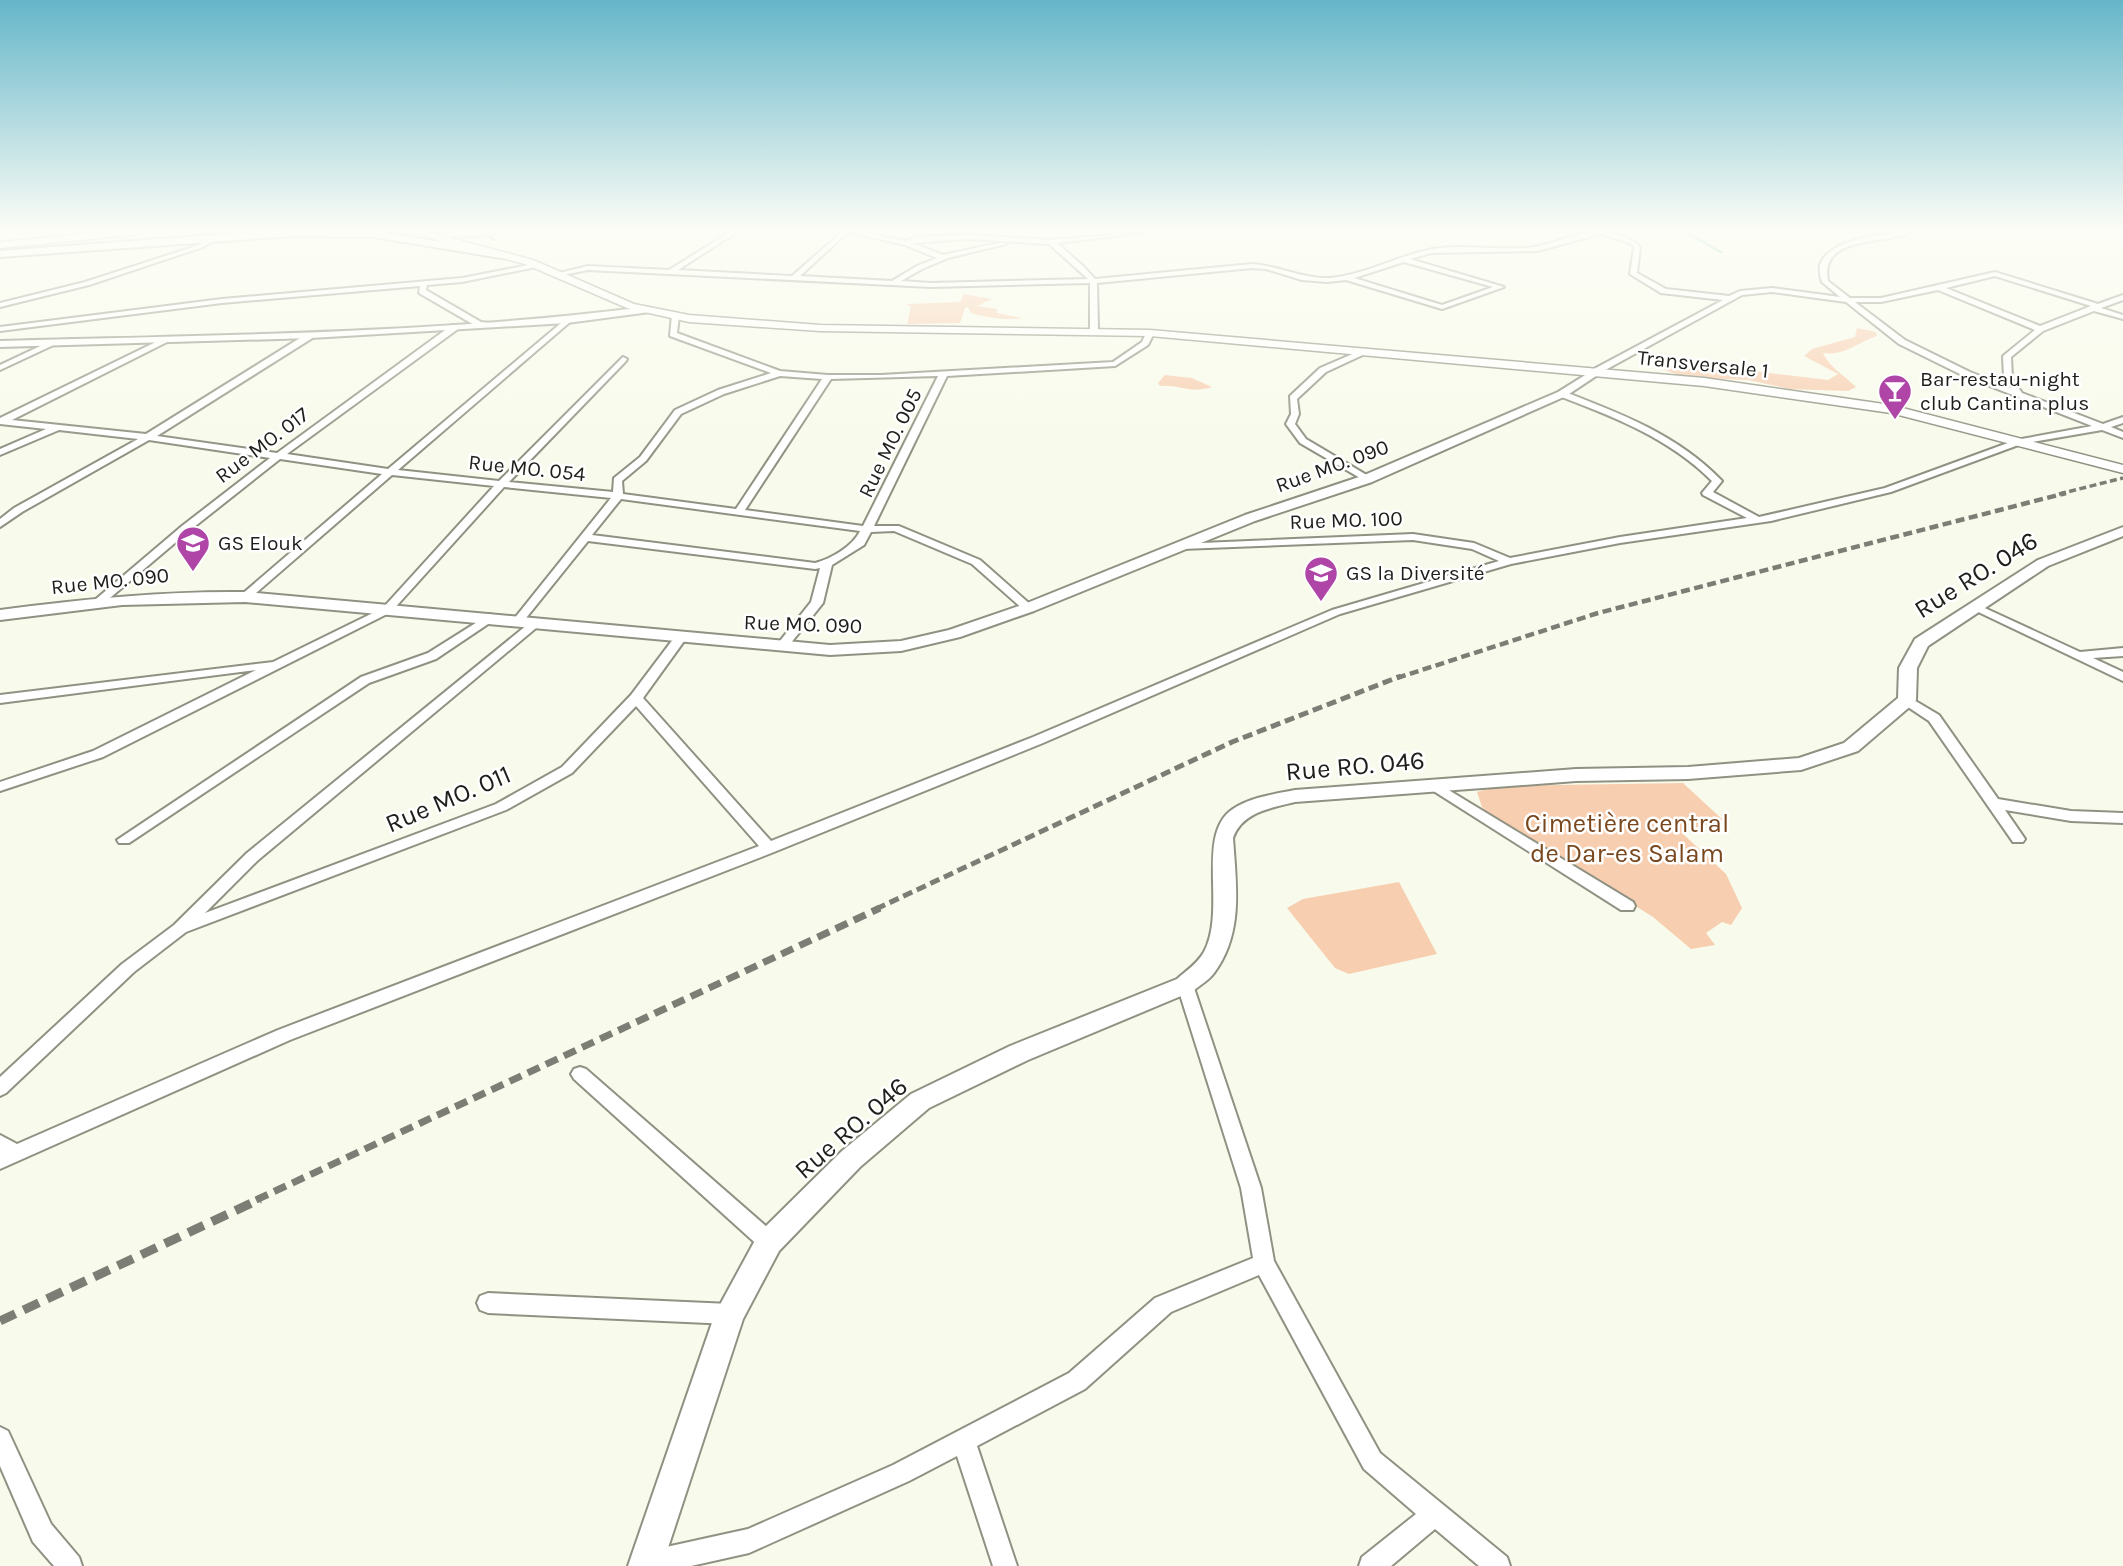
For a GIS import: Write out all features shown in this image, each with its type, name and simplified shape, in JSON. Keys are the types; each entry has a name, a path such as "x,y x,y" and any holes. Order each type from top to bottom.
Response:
{"main road":[{"name":"Transversale 1","path":"628,305 675,316 790,327 1150,333 1704,382 1880,407 2123,469"}],"street":[{"path":"0,329 190,305"},
{"path":"446,305 479,324 487,325"},
{"path":"1093,305 1094,330"},
{"path":"1595,372 1717,305"},
{"path":"1853,305 1902,342 2020,395 2123,435"},
{"path":"1981,305 2040,329"},
{"path":"2089,305 2123,317"},
{"path":"2020,395 2008,378 2007,356 2040,329 2100,305"},
{"path":"0,344 311,335 567,320 646,310"},
{"path":"675,316 673,334 779,373 828,377 1115,364 1145,343 1150,333"},
{"path":"245,597 567,320"},
{"name":"Rue MO. 017","path":"100,601 152,553 277,456 454,327"},
{"path":"0,524 18,510 148,437 311,335"},
{"path":"1,421 164,340"},
{"path":"0,368 56,342"},
{"path":"1364,351 1324,370 1293,398 1295,414 1290,424 1303,441 1367,479"},
{"path":"0,787 98,754 387,610 500,485 623,359"},
{"name":"Rue MO. 090","path":"0,615 100,601 182,595 245,597 830,650 901,646 954,634 1028,608 1250,518 1367,479 1562,394 1595,372"},
{"path":"518,621 618,496 617,480 643,460 678,412 721,392 779,373"},
{"name":"Rue MO. 005","path":"827,563 860,543 944,373"},
{"path":"739,512 828,377"},
{"path":"1562,394 1675,445 1704,465 1717,481 1707,493 1757,520"},
{"name":"Rue MO. 054","path":"1,421 148,437 389,472 618,496 866,529 895,528 976,562 1028,608"},
{"path":"0,1143 8,1158 284,1035 769,848 1038,740 1336,612 1509,561 1620,540 1757,520 1888,490 2019,442 2104,427 2123,421"},
{"path":"0,452 60,427"},
{"path":"2109,465 2123,462"},
{"name":"Rue RO. 046","path":"647,1564 730,1314 769,1242 851,1160 920,1101 1019,1053 1185,985 1206,967 1217,946 1225,914 1224,827 1235,816 1264,803 1295,796 1576,775 1688,773 1801,764 1851,747 1908,700 1908,668 1921,643 2043,563 2123,531"},
{"path":"585,537 815,566 827,563 817,603 782,646"},
{"name":"Rue MO. 100","path":"1182,546 1413,537 1475,546 1509,561"},
{"path":"1976,607 2082,655 2123,677"},
{"path":"124,840 365,680 432,656 490,618"},
{"path":"0,1088 128,968 180,929 252,857 536,623"},
{"name":"Rue MO. 011","path":"180,929 501,807 567,770 636,698 681,637"},
{"path":"2082,655 2123,652"},
{"path":"0,699 279,664"},
{"path":"636,698 769,848"},
{"path":"1908,700 1934,718 2018,839"},
{"path":"1437,787 1628,906"},
{"path":"1993,803 2071,816 2123,818"},
{"path":"1185,985 1251,1188 1264,1263 1372,1461 1498,1566"},
{"path":"580,1074 769,1242"},
{"path":"647,1564 749,1541 901,1473 1077,1381 1163,1306 1264,1263"},
{"path":"488,1304 730,1314"},
{"path":"0,1439 42,1533 70,1566"},
{"path":"964,1440 1005,1566"},
{"path":"1371,1566 1435,1514"}],"green space":[{"path":"908,305 979,305 977,306 997,309 997,313 1022,318 983,316 971,313 968,307 965,308 960,323 907,324 911,307"},
{"path":"1857,328 1876,332 1877,336 1845,351 1823,353 1833,367 1856,387 1848,391 1790,389 1748,380 1683,377 1660,368 1701,365 1828,380 1838,374 1804,356 1812,349 1855,337"},
{"path":"1165,375 1192,378 1212,387 1197,390 1160,386 1158,383"},
{"name":"Cimetière central de Dar-es Salam","path":"1683,783 1723,820 1681,832 1726,874 1742,908 1731,925 1722,922 1706,933 1715,945 1691,949 1653,917 1491,816 1482,807 1477,792 1498,786"},
{"path":"1399,882 1437,954 1349,974 1335,968 1287,908 1303,899"}],"railway":[{"path":"2059,494 2123,478"},
{"path":"1397,678 1598,613 2066,493"},
{"path":"876,909 1232,742 1401,676"},
{"path":"256,1200 880,908"},
{"path":"0,1321 260,1199"}],"place":[{"name":"Bar-restau-night club Cantina plus","path":"1895,421"},
{"name":"GS Elouk","path":"193,573"},
{"name":"GS la Diversité","path":"1321,603"}]}
